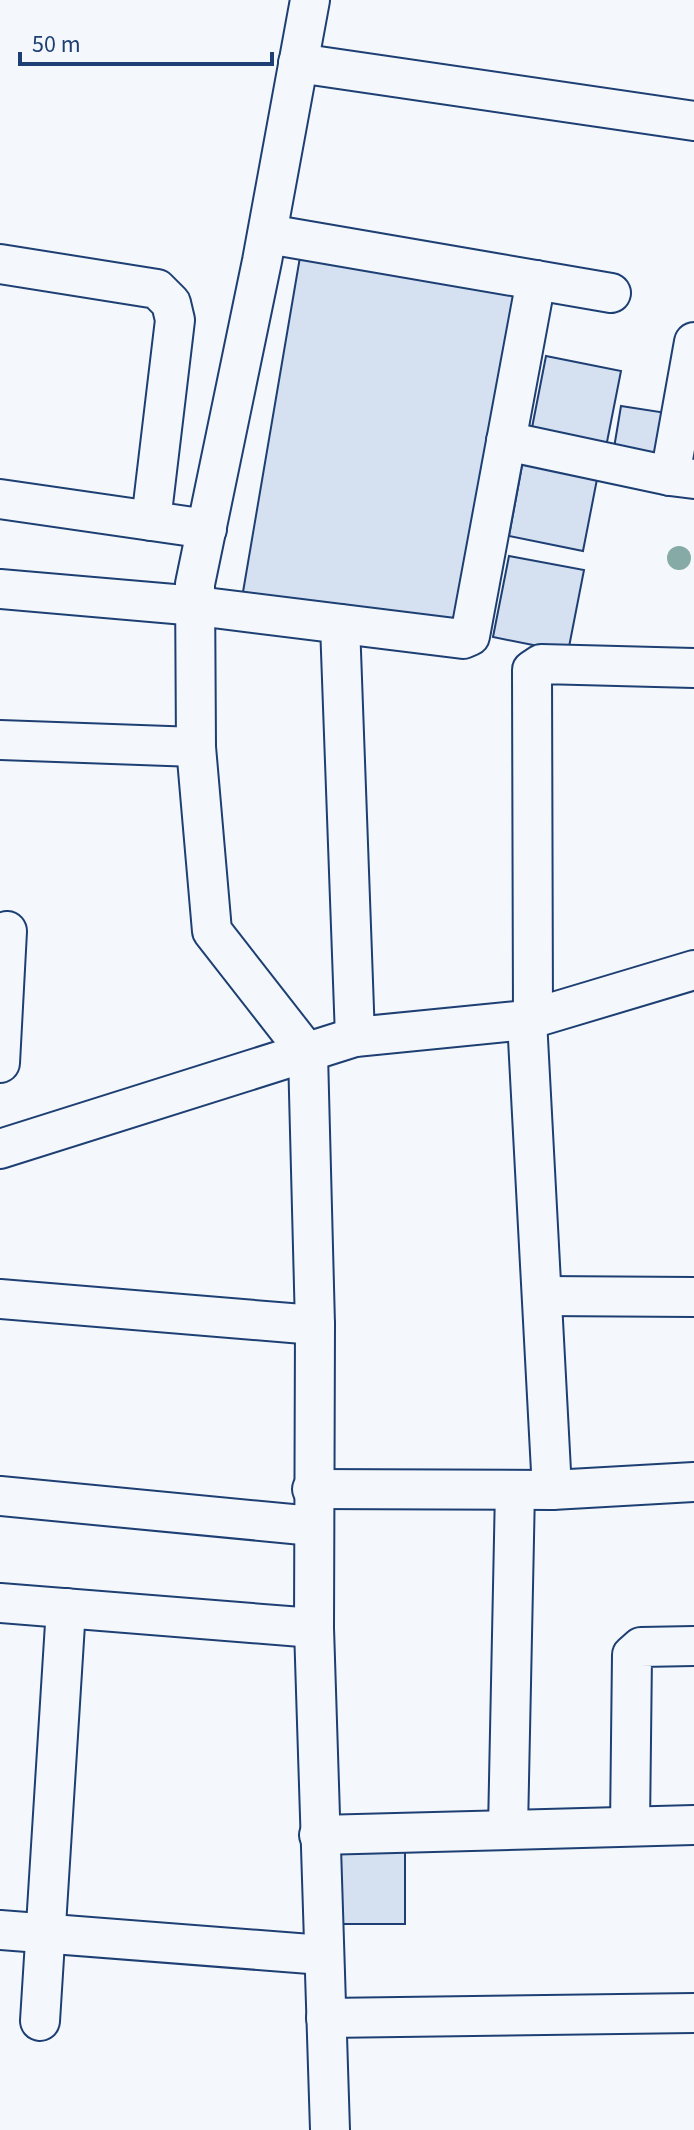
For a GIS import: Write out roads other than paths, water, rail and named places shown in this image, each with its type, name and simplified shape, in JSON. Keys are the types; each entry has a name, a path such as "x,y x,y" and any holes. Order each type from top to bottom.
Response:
{"street":[{"path":"310,0 268,234 195,584 196,747 212,931 308,1054 315,1325 314,1628 330,2130"},
{"path":"298,63 694,121"},
{"path":"268,234 611,293"},
{"path":"0,264 157,289 171,303 175,320 151,521"},
{"path":"0,589 197,606 463,639 470,636 536,280"},
{"path":"506,441 682,478 694,342"},
{"path":"0,499 207,529"},
{"path":"340,624 355,1037"},
{"path":"508,1829 534,1490 542,1296 530,1018 532,670 541,664 694,668"},
{"path":"0,740 196,747"},
{"path":"0,1063 7,931"},
{"path":"0,1149 355,1037 530,1018 694,970"},
{"path":"542,1296 694,1297"},
{"path":"0,1299 315,1325"},
{"path":"0,1496 312,1508 534,1490 694,1482"},
{"path":"0,1603 314,1628"},
{"path":"40,2021 66,1608"},
{"path":"630,1826 632,1655 641,1647 694,1646"},
{"path":"319,1835 694,1825"},
{"path":"0,1930 323,1955"},
{"path":"326,2018 694,2013"}]}
